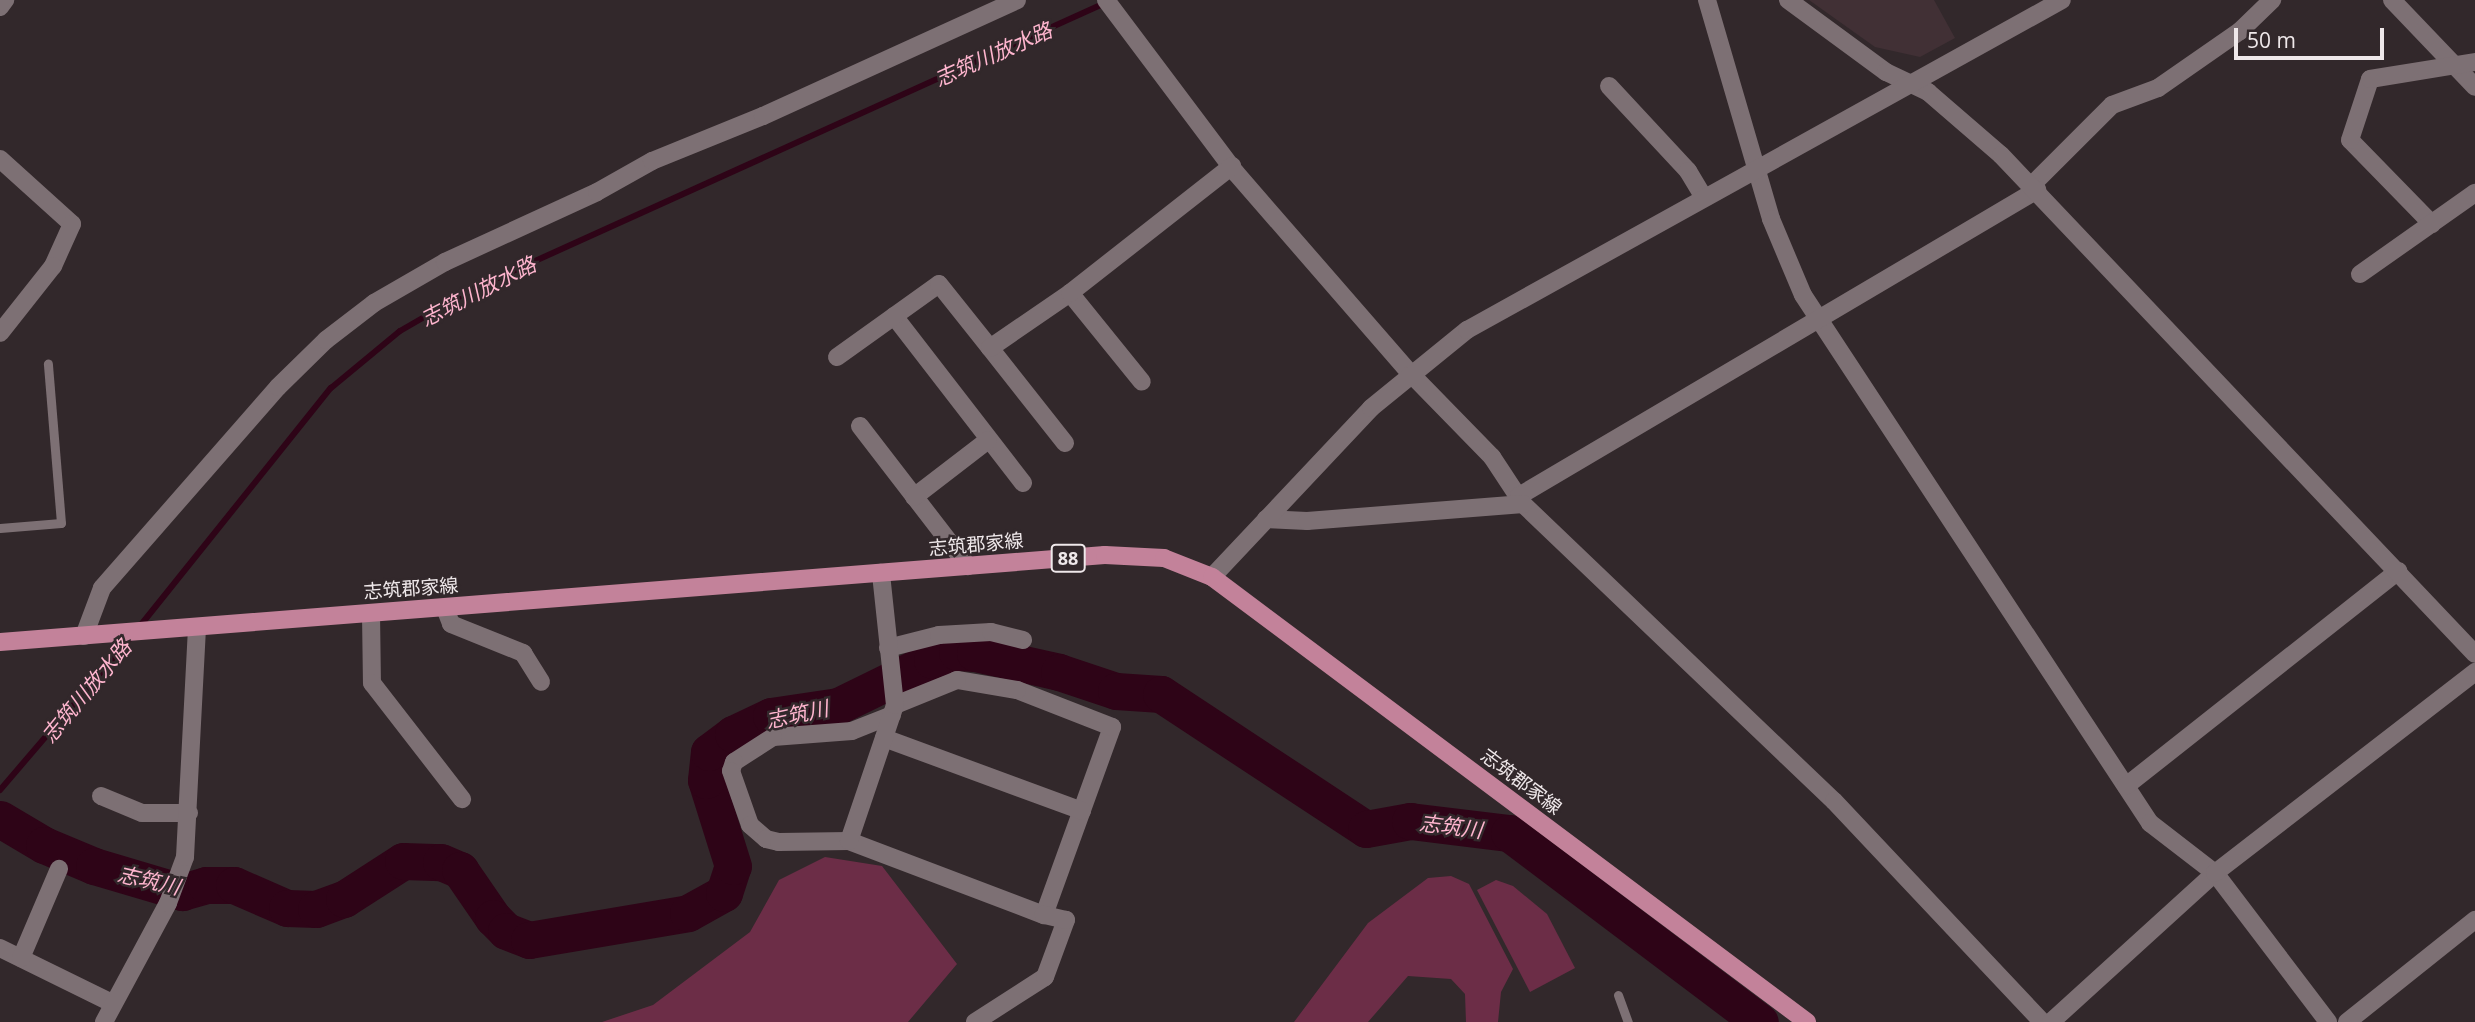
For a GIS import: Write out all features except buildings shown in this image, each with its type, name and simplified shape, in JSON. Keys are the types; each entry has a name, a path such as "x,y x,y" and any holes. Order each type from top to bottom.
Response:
{"main road":[{"name":"志筑郡家線","path":"0,642 968,566 1142,555 1212,578 1807,1022"}],"street":[{"path":"0,7 5,0"},
{"path":"84,636 102,588 278,387 326,340 374,303 445,262 597,192 652,161 763,116 1017,0"},
{"path":"1107,0 1232,166 1411,374 1492,457 1521,500 1834,801 2042,1022"},
{"path":"1707,0 1755,170 1788,265 1819,320 2150,823 2215,873 2328,1022"},
{"path":"1787,0 1886,72 1912,83 1968,125 2035,188 2475,653"},
{"path":"1212,578 1326,452 1411,374 1502,308 2062,0"},
{"path":"1266,519 1307,521 1521,500 2035,188 2112,105 2158,89 2240,31 2272,0"},
{"path":"2392,0 2475,87"},
{"path":"2432,224 2350,140 2370,79 2475,62"},
{"path":"1609,86 1688,171 1704,198"},
{"path":"0,159 72,223 53,266 0,333"},
{"path":"990,348 1070,293 1232,166"},
{"path":"2360,274 2475,193"},
{"path":"837,357 939,284 1065,443"},
{"path":"1070,293 1142,382"},
{"path":"894,316 1023,483"},
{"path":"860,426 968,566"},
{"path":"914,496 988,440"},
{"path":"2126,786 2398,571"},
{"path":"849,841 894,705 881,573"},
{"path":"445,608 451,624 523,653 541,682"},
{"path":"371,614 372,683 462,799"},
{"path":"104,1022 168,903 180,873 189,813 189,629"},
{"path":"889,656 939,635 991,632 1023,640"},
{"path":"2051,1022 2215,873 2475,672"},
{"path":"975,1022 1045,977 1066,920 1044,915 849,841 766,839 750,825 731,771 734,762 773,737 842,733 894,705 957,680 1017,690 1112,727 1044,915"},
{"path":"884,738 1082,811"},
{"path":"101,796 142,813 189,813"},
{"path":"21,958 60,869"},
{"path":"2347,1022 2475,920"},
{"path":"0,948 112,1003"}],"lane":[{"path":"0,528 61,523 48,364"},
{"path":"1618,995 1628,1022"}],"shaded area":[{"path":"1809,0 1934,0 1955,38 1920,57 1875,47"},
{"path":"825,857 882,866 957,964 908,1022 602,1022 653,1005 750,932 779,880"},
{"path":"1451,876 1469,884 1513,969 1501,992 1498,1022 1466,1022 1465,994 1451,979 1408,976 1368,1022 1294,1022 1368,923 1428,878"},
{"path":"1496,880 1513,886 1547,914 1575,968 1530,992 1477,890"}],"waterway":[{"name":"志筑川放水路","path":"140,626 331,388 400,331 471,290 1105,3"},
{"name":"志筑川放水路","path":"0,790 133,635"},
{"name":"志筑川","path":"0,819 44,845 94,866 182,892 206,885 234,885 287,908 316,909 344,899 403,861 441,862 460,870 493,918 506,931 529,940 688,913 724,893 733,866 706,780 709,752 733,734 771,716 838,706 932,660 957,652 975,653 1059,672 1116,691 1161,694 1366,829 1410,821 1509,833 1760,1022"}]}
